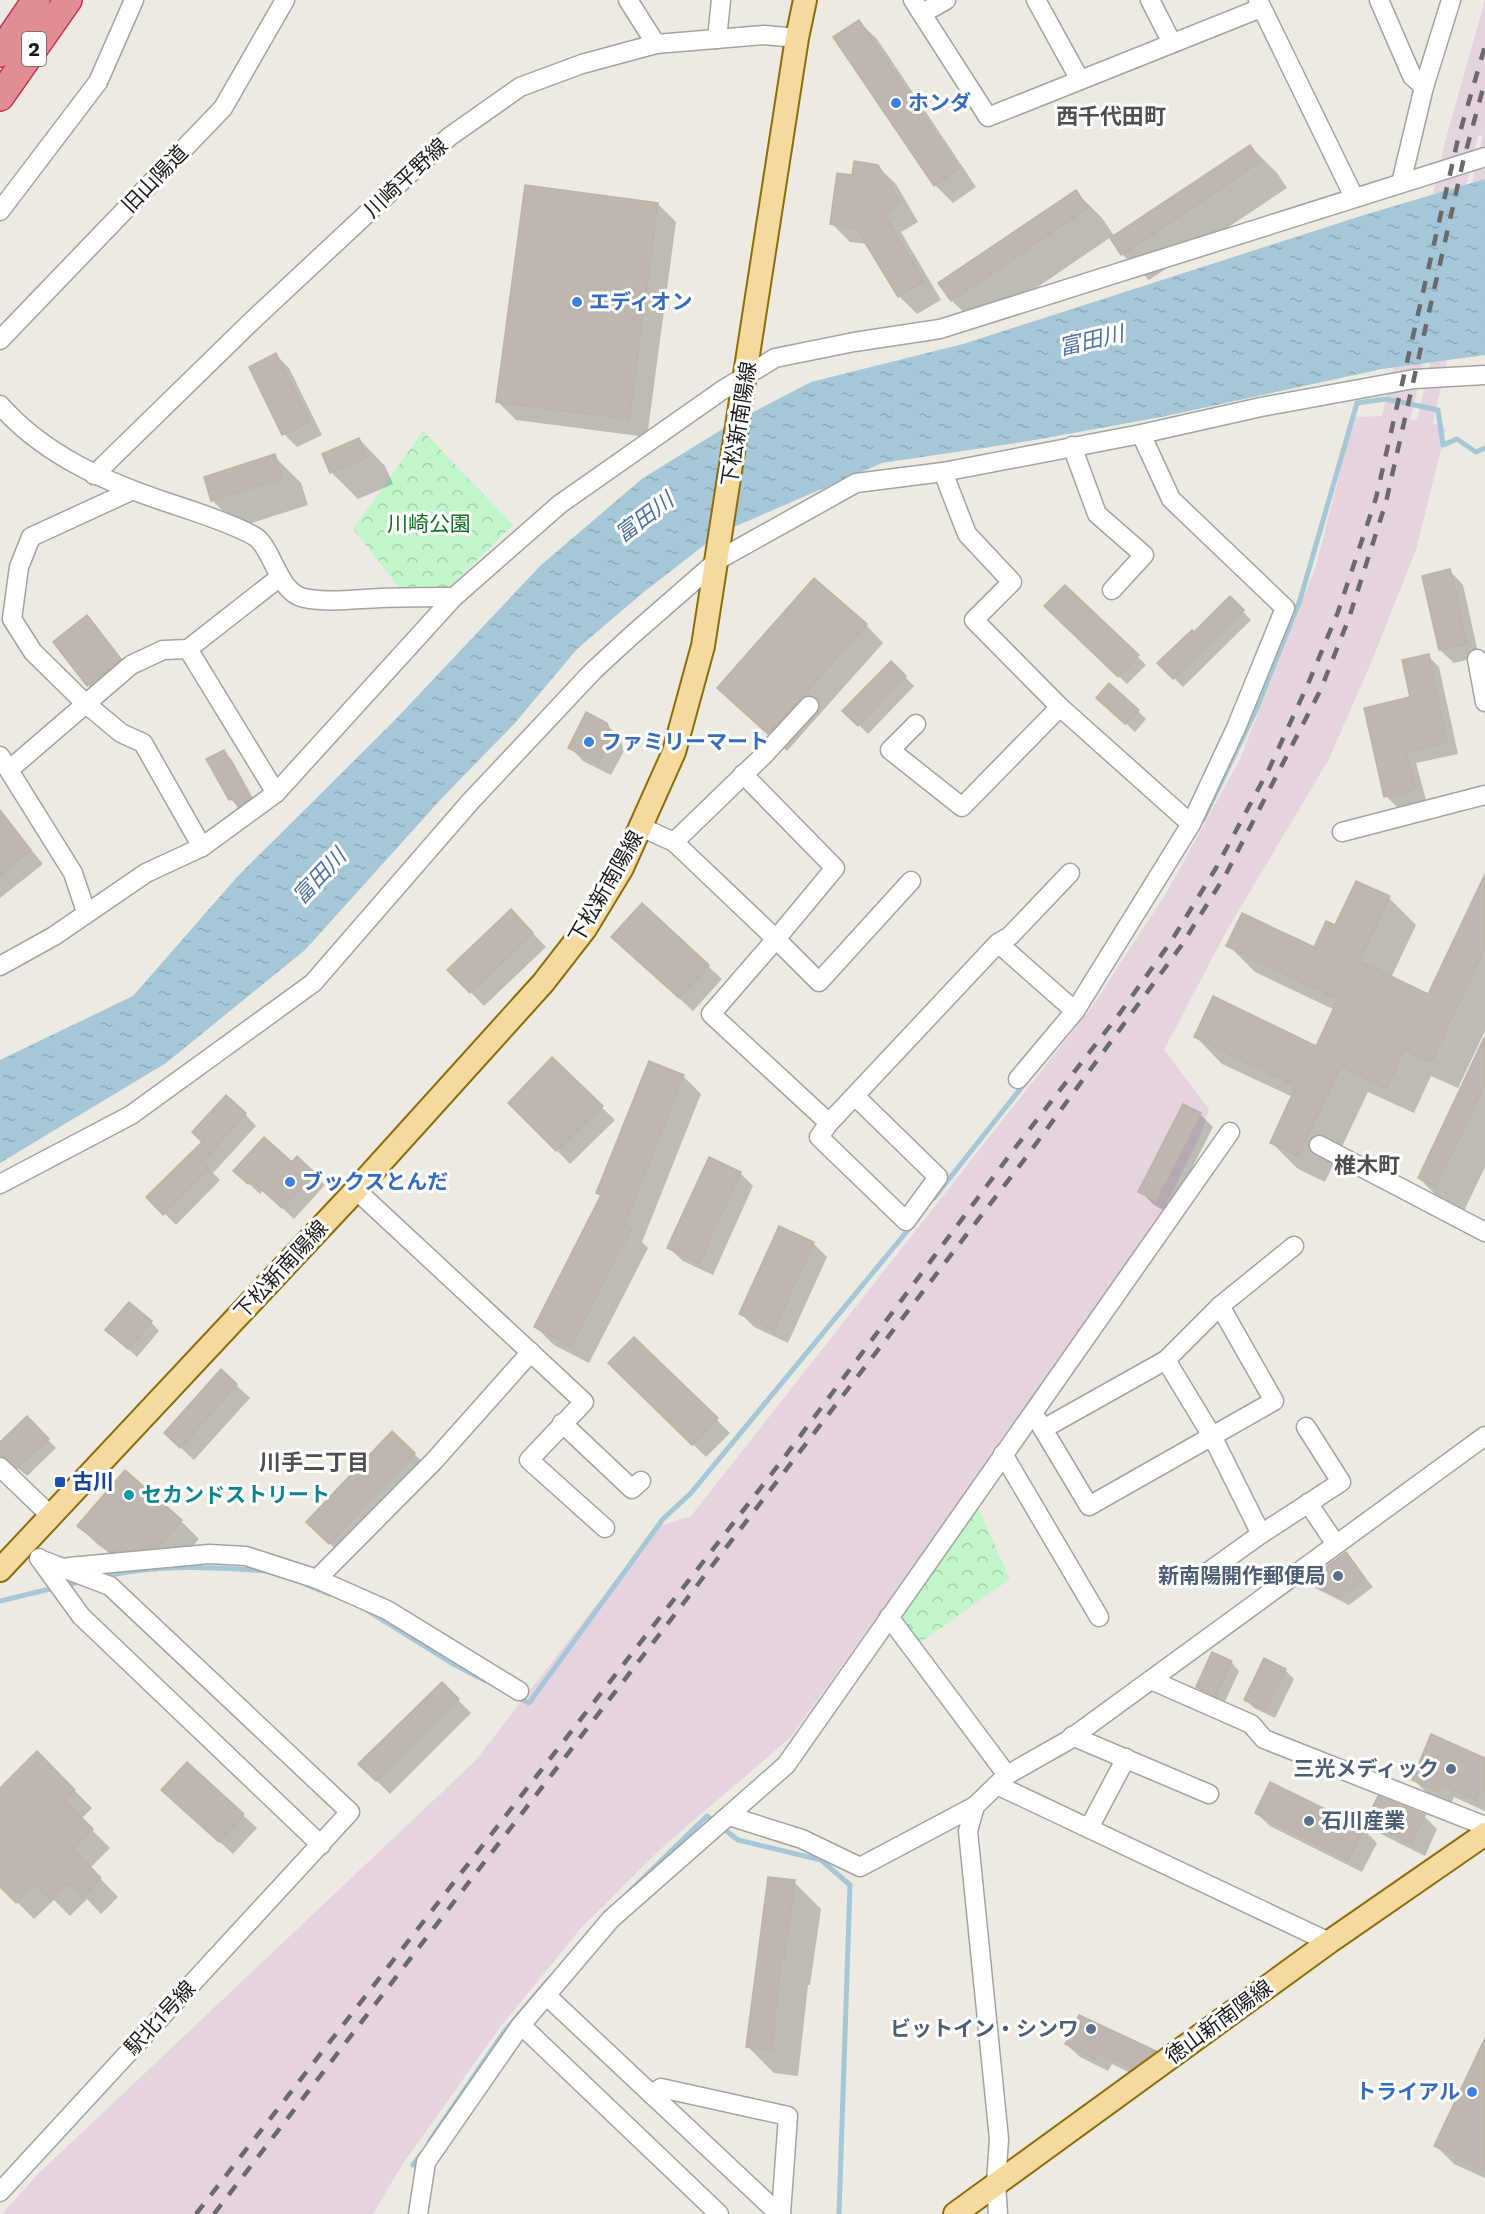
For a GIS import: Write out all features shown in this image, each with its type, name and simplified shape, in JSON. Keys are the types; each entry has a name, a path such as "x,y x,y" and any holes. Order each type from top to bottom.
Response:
{"highway":[{"name":"2","path":"0,52 36,0"},
{"name":"2","path":"0,97 68,0"}],"main road":[{"name":"下松新南陽線","path":"0,1570 356,1190 543,983 578,938 622,868 674,752 704,646 797,38 805,0"},
{"name":"徳山新南陽線","path":"955,2214 1329,1942 1485,1834"}],"street":[{"path":"0,211 98,82 134,0"},
{"name":"旧山陽道","path":"0,340 223,108 285,0"},
{"path":"628,0 656,44"},
{"path":"717,39 721,0"},
{"path":"946,0 918,7 988,117 1172,43 1260,4 1354,197"},
{"path":"1036,0 1080,80"},
{"path":"1150,0 1172,43"},
{"path":"1379,0 1412,76 1424,87"},
{"path":"1401,183 1424,87 1451,0"},
{"name":"川崎平野線","path":"94,474 449,137 519,87 582,64 656,44 764,35 797,38"},
{"path":"0,966 54,936 146,873 202,847 276,794 454,597 560,504 721,391 745,386 775,358 854,342 940,329 1354,197 1485,158"},
{"path":"0,1184 131,1115 313,983 470,802 593,671 720,550 856,483 943,472 1141,434 1261,406 1402,381 1484,379"},
{"path":"0,405 20,427 54,452 94,474 131,491 204,514 258,539 280,577 301,597 337,602 454,597"},
{"path":"1018,1079 1075,1011 1191,824 1236,729 1285,608 1171,500 1141,434"},
{"path":"1071,446 1097,514 1144,555 1113,590"},
{"path":"943,472 967,534 1012,582 974,620 1060,707 1191,824"},
{"path":"131,491 31,537 19,567 12,619 33,652 85,703 121,733 143,743 202,847"},
{"path":"86,912 73,873 5,762 85,703 130,665 163,650 188,650 280,577"},
{"path":"188,650 276,794"},
{"path":"1477,659 1485,702"},
{"path":"674,842 809,706"},
{"path":"915,724 890,750 962,807 1060,707"},
{"path":"743,774 835,868 711,1014 829,1123"},
{"path":"1342,832 1485,795"},
{"path":"641,827 674,842 819,982 911,881"},
{"path":"856,1097 938,1177 906,1221 819,1137 829,1123 856,1097 998,943 1010,936 1070,873"},
{"path":"998,943 1075,1011"},
{"path":"418,2214 426,2162 520,2025 610,1919 786,1765 1230,1132"},
{"path":"1319,1145 1485,1232"},
{"path":"356,1190 584,1402 530,1460 605,1528"},
{"path":"1043,1429 1166,1360 1220,1306 1294,1246"},
{"path":"1033,1412 1089,1506 1274,1401 1220,1306"},
{"path":"317,1579 435,1461 531,1353"},
{"path":"1166,1360 1212,1436 1261,1534"},
{"path":"562,1423 632,1489 641,1481"},
{"path":"1208,1572 1341,1482 1306,1427"},
{"path":"729,1816 802,1839 860,1867 975,1806 1002,1780 1072,1736 1151,1680 1335,1543 1485,1436"},
{"path":"1003,1454 1099,1617"},
{"path":"0,1467 51,1516"},
{"path":"1308,1503 1335,1543"},
{"path":"24,1545 42,1560 81,1616 321,1845"},
{"path":"42,1560 67,1568 208,1554 246,1556 317,1579 387,1610 519,1691"},
{"name":"駅北1号線","path":"0,2192 350,1812 110,1586 67,1568"},
{"path":"889,1617 1002,1780 1090,1827 1329,1942"},
{"path":"1151,1680 1251,1724 1264,1739 1485,1826"},
{"path":"1072,1736 1209,1794"},
{"path":"1090,1827 1126,1758"},
{"path":"975,1806 968,1831 999,2139 996,2183 998,2214"},
{"path":"547,1995 780,2214"},
{"path":"520,2025 719,2214"},
{"path":"651,2094 661,2088 788,2116 780,2214"}],"shaded area":[{"path":"1485,0 1485,195 1433,423 1446,429 1416,550 1373,658 1329,759 1226,932 1164,1050 1209,1109 1201,1134 1151,1235 790,1738 666,1844 582,1927 501,2026 402,2165 373,2214 2,2214 37,2175 475,1761 657,1527 691,1516 1094,1004 1168,890 1240,759 1316,566 1354,417 1382,416 1445,142","holes":["1483,135 1417,420 1410,420 1478,136"]}],"green space":[{"name":"川崎公園","path":"423,431 513,525 449,587 402,591 353,529"},
{"path":"977,1506 1010,1579 917,1645 896,1616"}],"water":[{"name":"富田川","path":"1485,179 1485,355 1382,369 1161,417 1029,441 882,463 720,533 645,591 577,649 515,723 442,798 305,950 166,1063 0,1163 0,1060 133,996 237,877 393,722 541,565 643,478 734,422 811,382 963,344 1364,215"}],"building":[{"name":"ホンダ","path":"859,20 959,168 934,186 833,37"},
{"path":"1250,145 1261,161 1121,255 1110,238"},
{"path":"854,161 878,165 901,203 884,214 924,281 898,297 856,228 830,224 837,173 852,175"},
{"name":"エディオン","path":"525,185 658,203 629,419 496,402"},
{"path":"1076,190 1088,208 951,301 938,283"},
{"path":"276,353 310,421 282,435 249,367"},
{"path":"359,438 367,457 330,473 322,454"},
{"path":"275,454 282,478 211,501 204,477"},
{"path":"1450,569 1467,644 1439,650 1422,576"},
{"path":"814,578 867,624 768,734 717,688"},
{"path":"1065,585 1139,655 1118,677 1044,606"},
{"path":"1230,596 1244,610 1173,679 1157,663 1192,630 1194,632"},
{"path":"87,615 121,659 87,686 53,642"},
{"path":"1429,654 1447,743 1406,752 1416,789 1384,797 1364,708 1410,697 1402,660"},
{"path":"891,661 906,676 858,726 842,711"},
{"path":"1109,683 1139,710 1125,724 1096,698"},
{"name":"ファミリーマート","path":"586,712 607,723 611,736 598,763 568,748"},
{"path":"224,750 250,798 238,807 233,798 229,800 206,759"},
{"path":"0,810 31,850 0,874"},
{"path":"1485,874 1485,948 1431,1062 1404,1050 1386,1088 1341,1066 1298,1156 1270,1143 1296,1086 1194,1037 1213,996 1316,1046 1338,999 1226,946 1242,913 1314,947 1326,921 1335,925 1356,881 1390,896 1359,961 1428,994"},
{"path":"642,903 709,965 679,998 611,937"},
{"path":"511,909 533,933 470,993 447,970"},
{"path":"1485,1036 1485,1084 1436,1187 1418,1178"},
{"path":"552,1057 603,1106 556,1151 508,1103"},
{"path":"649,1061 684,1075 624,1225 631,1229 571,1346 534,1327 601,1195 596,1193"},
{"path":"226,1095 246,1113 203,1161 210,1168 163,1215 146,1197 202,1142 192,1132"},
{"path":"1183,1104 1201,1113 1156,1201 1138,1192"},
{"path":"264,1137 292,1162 297,1156 315,1173 282,1208 251,1180 248,1184 233,1171"},
{"path":"709,1157 741,1172 699,1263 667,1248"},
{"path":"779,1226 814,1242 774,1330 739,1314"},
{"path":"129,1302 152,1321 128,1349 105,1330"},
{"path":"634,1337 718,1418 692,1445 608,1363"},
{"path":"221,1369 237,1384 180,1448 164,1433"},
{"path":"27,1416 49,1439 17,1468 0,1456 0,1442"},
{"path":"392,1431 415,1453 329,1544 306,1522"},
{"name":"セカンドストリート","path":"125,1470 182,1520 158,1547 111,1552 77,1526"},
{"path":"1346,1552 1365,1578 1339,1597 1306,1581"},
{"path":"1212,1652 1232,1661 1215,1696 1196,1687"},
{"path":"1264,1658 1286,1669 1266,1711 1244,1700"},
{"path":"442,1682 459,1699 376,1781 358,1764"},
{"name":"三光メディック","path":"1431,1734 1485,1758 1485,1792 1480,1790 1476,1800 1441,1785 1438,1791 1412,1780"},
{"path":"37,1751 75,1790 64,1800 93,1829 73,1849 101,1878 82,1897 68,1883 51,1900 35,1883 16,1903 0,1887 0,1788"},
{"path":"187,1762 244,1814 219,1842 161,1790"},
{"name":"石川産業","path":"1270,1782 1364,1828 1348,1860 1255,1813"},
{"path":"1378,1796 1425,1815 1411,1843 1366,1821"},
{"path":"768,1877 795,1880 784,1959 781,1958 772,2049 746,2047"},
{"name":"ビットイン・シンワ","path":"1079,2015 1156,2051 1133,2068 1098,2052 1095,2059 1065,2044"},
{"name":"トライアル","path":"1485,2038 1485,2170 1434,2146"}],"waterway":[{"path":"1203,820 1257,708 1300,600 1357,403 1386,399 1438,410 1443,445 1457,439 1476,452 1485,448"},
{"path":"934,1198 1025,1083"},
{"path":"515,1696 529,1703 663,1519 691,1493 913,1224"},
{"path":"101,1577 163,1568 267,1571"},
{"path":"0,1601 83,1581"},
{"path":"307,1585 329,1594"},
{"path":"368,1611 453,1664 486,1681"},
{"path":"627,1894 707,1816 738,1840 821,1860 850,1885 839,2214"},
{"path":"429,2142 504,2032 548,1980"},
{"path":"413,2165 421,2154"}],"railway":[{"path":"196,2214 780,1463 1015,1148 1120,1013 1172,940 1216,868 1269,769 1308,684 1338,612 1376,498 1458,139 1485,46"},
{"path":"214,2214 1027,1156 1181,946 1226,874 1321,689 1349,618 1386,502 1463,162 1485,81"}],"place":[{"name":"ホンダ","path":"896,103"},
{"name":"エディオン","path":"577,302"},
{"name":"ファミリーマート","path":"589,742"},
{"name":"ブックスとんだ","path":"290,1182"},
{"name":"古川","path":"60,1482"},
{"name":"セカンドストリート","path":"129,1495"},
{"name":"新南陽開作郵便局","path":"1338,1576"},
{"name":"三光メディック","path":"1451,1769"},
{"name":"石川産業","path":"1309,1821"},
{"name":"ビットイン・シンワ","path":"1091,2029"},
{"name":"トライアル","path":"1472,2092"}],"district":[{"name":"西千代田町","path":"1111,116"},
{"name":"椎木町","path":"1367,1165"},
{"name":"川手二丁目","path":"314,1462"}]}
